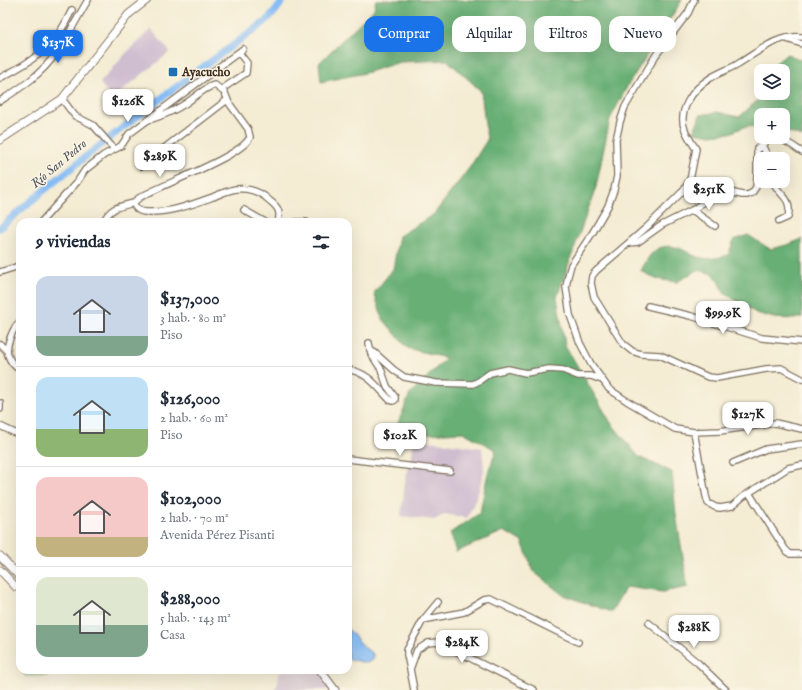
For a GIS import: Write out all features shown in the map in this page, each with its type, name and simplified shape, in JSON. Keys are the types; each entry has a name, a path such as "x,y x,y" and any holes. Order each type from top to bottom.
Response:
{"main road":[{"path":"1,138 62,99 128,14 147,0"},
{"path":"0,556 16,573"},
{"path":"0,562 16,580"},
{"path":"0,570 16,587"},
{"path":"323,674 335,690"},
{"path":"328,674 338,690"}],"street":[{"path":"0,101 20,89 39,73 56,54 88,0"},
{"path":"694,0 688,13 656,56 625,107 616,140 617,176 614,190 608,206 571,265 568,276 566,287 570,314 580,343 591,364 610,389 626,401 675,429 694,432 735,429 775,423 802,429"},
{"path":"0,78 34,59 56,37 72,10"},
{"path":"802,37 785,38 770,43 740,63 702,83 692,95 684,110 682,119 685,130 696,149 690,180 684,190 668,206 629,243 596,271 592,276 591,283 594,297 616,334 623,344 632,351 641,354 660,355 708,377 716,378 781,368 802,379"},
{"path":"785,38 802,44"},
{"path":"45,218 77,182 85,170 94,162 121,146 129,134 241,51 247,63 246,73 222,89"},
{"path":"105,218 108,213 114,208 134,203 135,200 145,194 202,168 246,144 250,137 248,129 227,100 222,89 218,86 212,85 180,107 158,118 148,120"},
{"path":"62,99 75,116 93,125 114,149"},
{"path":"141,166 227,100"},
{"path":"629,243 634,244 638,242 662,225 692,210 719,191 742,195 752,193 756,187 757,150 769,138 780,138 785,140 802,152"},
{"path":"760,147 763,147 766,152"},
{"path":"776,188 786,199 789,208 788,217 779,221"},
{"path":"134,203 136,208 142,211 168,211 183,208 231,190 251,190 261,194 276,206 279,213 278,218"},
{"path":"244,210 257,218"},
{"path":"692,210 715,226"},
{"path":"0,272 16,266"},
{"path":"648,306 691,316 762,338 802,342"},
{"path":"7,352 11,335 16,326"},
{"path":"352,371 365,376 390,400 394,401 395,397 388,386 381,369 371,354 369,343"},
{"path":"0,344 16,366"},
{"path":"370,350 394,370 404,376 436,383 473,384 490,373 508,369 526,373 549,369 562,370 578,376 591,376 602,380"},
{"path":"0,403 0,409"},
{"path":"0,426 16,433"},
{"path":"694,432 708,502 715,507 732,506 748,493 788,468 802,465"},
{"path":"733,463 766,449 802,444"},
{"path":"352,460 450,472"},
{"path":"748,493 785,549 790,554 802,554"},
{"path":"423,620 464,612 484,600 491,599 578,642"},
{"path":"414,690 407,650 423,620 438,602"},
{"path":"649,622 698,663 726,690"},
{"path":"410,669 417,650 428,643 438,642 534,690"}],"shaded area":[{"path":"151,29 170,52 112,99 100,83 126,53"},
{"path":"414,439 482,448 484,471 477,496 467,518 445,514 434,520 401,516 406,475 411,464"},
{"path":"279,674 321,674 331,690 274,690 278,684"}],"green space":[{"path":"376,0 682,0 672,16 609,16 609,52 649,52 628,85 610,119 596,187 557,297 565,345 611,423 639,457 672,472 676,515 688,587 662,592 626,587 611,612 563,595 534,572 522,542 504,531 456,552 450,533 480,513 487,477 496,450 463,432 425,434 398,423 410,394 446,358 407,348 383,319 374,293 393,269 399,236 434,214 470,167 487,140 481,91 447,60 400,62 365,73 321,82 319,63 364,19 364,52 444,52 444,16 367,16 374,9"},
{"path":"787,54 802,60 802,137 790,133 790,108 754,108 754,126 744,127 730,133 711,135 694,132 700,115 717,112 739,117 758,100 790,100 790,64 774,64"},
{"path":"748,235 770,249 787,245 802,239 802,317 794,319 774,318 756,313 724,293 714,274 697,270 677,282 656,279 641,271 650,256 658,249 663,247 668,246 678,248 702,258 717,258 728,255 734,240"},
{"path":"24,674 48,674 47,676 25,676"}],"water":[{"path":"352,633 365,648 373,654 373,659 367,663 352,660"}],"waterway":[{"name":"Río San Pedro","path":"0,228 70,169 192,75 262,24 274,13 283,0"}],"place":[{"name":"Ayacucho","path":"173,72"}]}
